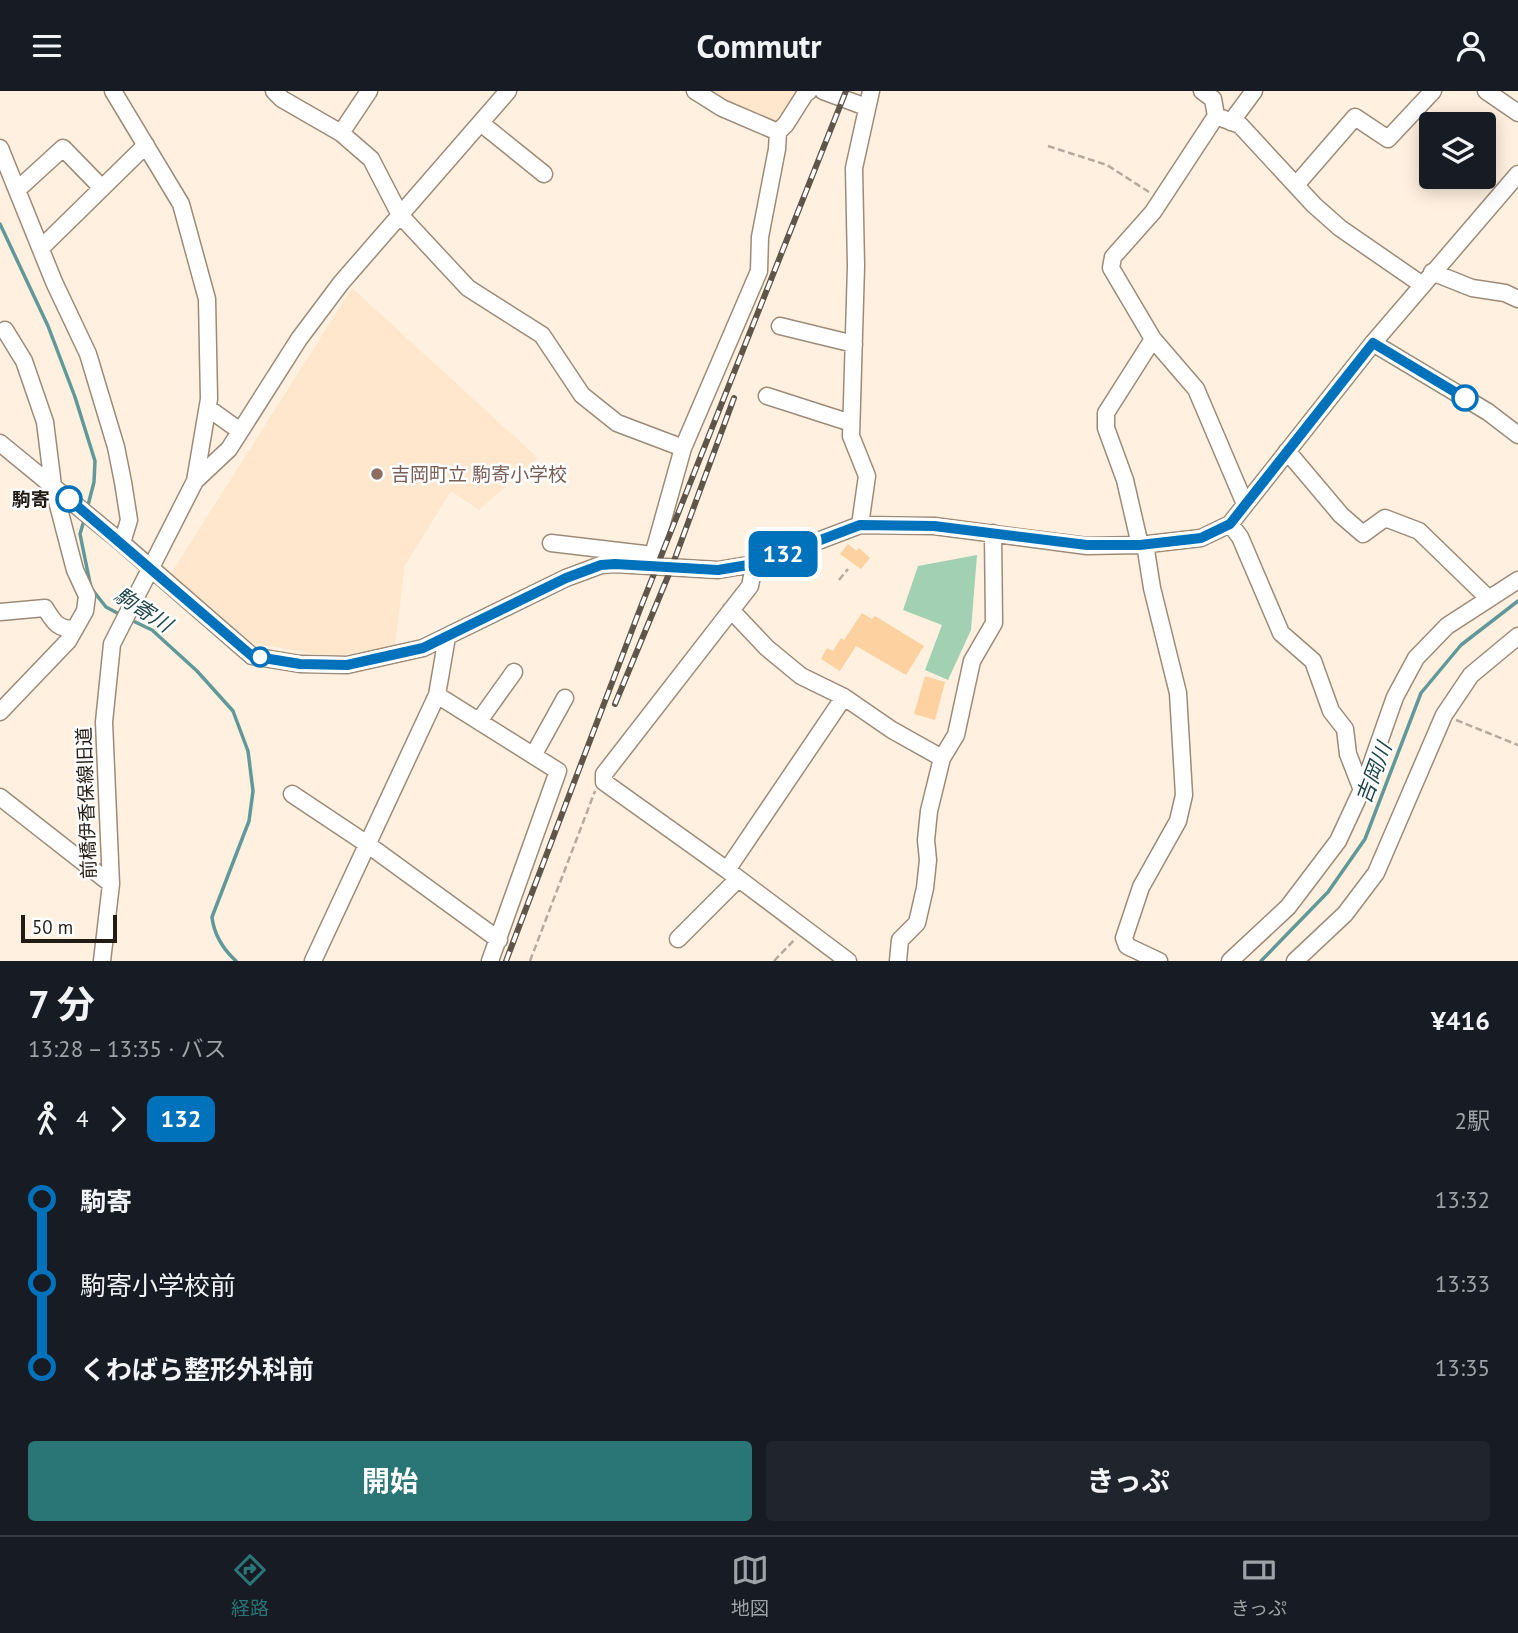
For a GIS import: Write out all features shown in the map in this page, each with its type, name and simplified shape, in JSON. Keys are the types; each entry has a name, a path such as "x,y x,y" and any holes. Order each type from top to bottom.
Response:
{"street":[{"path":"113,91 181,204 207,299 208,408 195,481 150,567"},
{"path":"274,91 282,99 341,133 371,159 400,215 468,288 542,335 582,395 617,423 683,448"},
{"path":"341,133 369,91"},
{"path":"195,481 229,449 299,339 341,283 508,91"},
{"path":"695,91 722,108 778,132"},
{"path":"0,443 122,543 252,656 300,664 347,665 423,648 603,557 653,555 683,448 759,271 760,237 778,132 809,91"},
{"path":"823,91 866,107"},
{"path":"860,525 867,476 851,436 856,266 854,168 871,91"},
{"path":"1202,91 1213,99 1224,119 1240,125 1340,228 1421,285"},
{"path":"1245,504 1196,389 1153,338 1111,268 1113,257 1224,119 1254,91"},
{"path":"1296,185 1355,117 1388,139 1433,91"},
{"path":"1486,91 1505,97 1518,113"},
{"path":"482,124 544,174"},
{"path":"41,248 146,145"},
{"path":"0,148 88,354 116,447 129,520 122,543"},
{"path":"18,190 63,148 102,188"},
{"path":"551,543 603,557 615,564 718,570 760,563 860,525 934,526 1087,545 1142,544 1201,538 1230,524 1373,343 1518,174"},
{"path":"1432,272 1472,288 1505,293 1518,299"},
{"path":"780,326 854,344"},
{"path":"0,712 68,641 85,611 88,596 75,570 53,487 45,422 23,361 5,330"},
{"path":"1153,338 1106,413 1105,428 1125,480 1178,693 1184,795 1178,821 1141,887 1124,938 1127,946 1159,961"},
{"path":"1373,343 1488,412 1518,435"},
{"path":"766,396 852,423"},
{"path":"208,408 240,431"},
{"path":"1287,451 1341,515 1363,534 1385,518 1419,531 1488,598"},
{"path":"1230,524 1240,537 1281,633 1313,661 1331,711 1345,729 1348,754 1362,790"},
{"path":"898,961 900,940 917,923 925,888 929,811 942,758 956,735 972,661 993,623 993,533"},
{"path":"760,563 750,586 604,777 604,782 848,961"},
{"name":"前橋伊香保線旧道","path":"102,961 111,884 104,722 112,644 150,567"},
{"path":"1230,961 1288,907 1338,841 1362,790 1395,697 1416,658 1447,626 1518,580"},
{"path":"0,612 45,608 64,629 75,629"},
{"path":"731,610 767,648 801,676 844,697 892,730 942,758"},
{"path":"1295,961 1345,914 1376,873 1444,715 1471,675 1518,636"},
{"path":"313,961 437,695 447,637"},
{"path":"479,721 514,672"},
{"path":"437,695 558,771 490,961"},
{"path":"678,939 732,874 844,697"},
{"path":"534,754 565,698"},
{"path":"292,794 368,844 499,940"},
{"path":"0,797 111,884"}],"path":[{"path":"1048,146 1107,165 1161,200"},
{"path":"839,580 848,569"},
{"path":"1444,715 1518,745"},
{"path":"532,960 593,794 604,777"},
{"path":"774,961 806,928"}],"shaded area":[{"path":"707,91 801,91 784,120 773,124"},
{"name":"吉岡町立 駒寄小学校","path":"352,288 538,458 479,510 451,491 405,565 395,645 333,657 251,643 170,575"}],"green space":[{"path":"977,555 971,630 948,680 925,670 942,625 903,610 918,566"}],"building":[{"path":"848,544 857,551 859,548 870,558 861,569 840,554"},
{"path":"862,613 872,619 875,616 924,646 906,675 856,646 840,671 821,659 827,648 833,651 841,638 844,640"},
{"path":"925,676 945,682 935,720 914,714"}],"waterway":[{"name":"駒寄川","path":"0,224 48,326 75,397 95,461 94,482 87,509"},
{"name":"駒寄川","path":"85,517 80,534 91,588 106,607 121,615"},
{"name":"吉岡川","path":"1261,961 1328,892 1365,839 1421,693 1461,645 1518,601"},
{"name":"駒寄川","path":"131,620 152,630 197,671 233,711 248,751 253,791 249,821 212,917 220,941 236,961"}],"railway":[{"path":"506,961 642,604 846,91"},
{"path":"615,704 671,569 734,398"}],"bus line":[{"name":"132","path":"69,499 252,656 300,664 347,665 423,648 566,578 601,565 718,570 760,563 860,525 934,526 1087,545 1140,545 1201,538 1230,524 1373,343 1465,398"}],"place":[{"name":"吉岡町立 駒寄小学校","path":"377,474"},
{"name":"駒寄","path":"69,499"}]}
